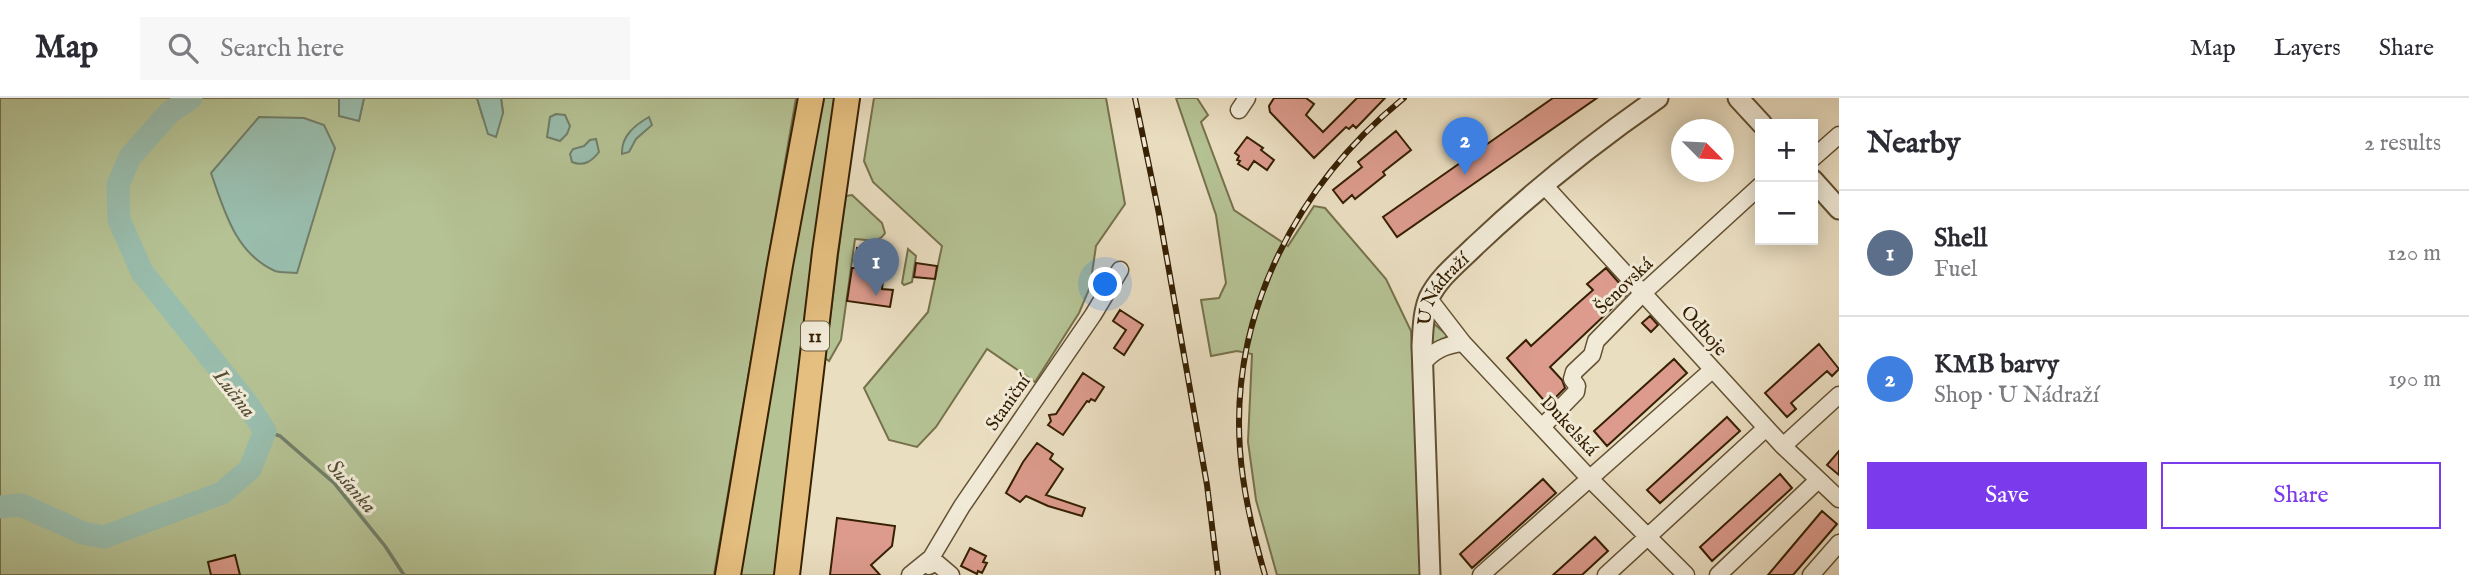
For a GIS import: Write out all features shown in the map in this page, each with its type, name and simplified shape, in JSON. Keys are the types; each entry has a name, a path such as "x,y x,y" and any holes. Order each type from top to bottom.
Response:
{"highway":[{"path":"728,575 811,98"},
{"name":"11","path":"788,575 825,253 847,98"}],"street":[{"name":"U Nádraží","path":"1433,574 1422,364 1423,328 1429,299 1447,274 1543,184 1658,98"},
{"path":"1738,98 1757,119"},
{"path":"1818,154 1839,135"},
{"path":"1815,182 1839,209"},
{"name":"Odboje","path":"1543,184 1766,428 1817,481 1839,499"},
{"name":"Šenovská","path":"1543,426 1576,392 1577,386 1572,379 1574,372 1592,355 1596,341 1644,292 1755,191"},
{"name":"Staniční","path":"927,575 931,558 962,506 1093,315 1120,270"},
{"name":"Dukelská","path":"1429,299 1463,343 1591,480 1686,575"},
{"path":"1422,364 1444,346 1463,343"},
{"path":"1481,575 1712,370"},
{"path":"1783,446 1839,395"},
{"path":"1606,575 1766,428"},
{"path":"1718,575 1817,481"},
{"path":"1811,575 1839,543"},
{"path":"931,558 951,575"},
{"name":"Staniční","path":"910,575 931,558"}],"shaded area":[{"path":"0,98 339,98 339,116 359,120 364,98 477,98 483,118 503,113 501,98 796,98 714,575 0,575"},
{"path":"339,98 364,98 359,121 339,116"},
{"path":"477,98 501,98 503,113 496,137 488,134"},
{"path":"819,98 840,98 780,575 736,575"},
{"path":"874,98 1106,98 1125,204 1096,246 1090,287 1079,313 1035,382 987,349 936,427 917,447 889,440 864,388 928,312 942,246 873,182 864,161"},
{"path":"1176,98 1197,98 1208,115 1201,122 1234,210 1288,246 1314,206 1325,208 1386,279 1411,331 1422,575 1277,575 1256,500 1248,442 1252,354 1237,351 1211,356 1201,300 1219,298 1226,283 1216,215"},
{"path":"556,114 565,115 570,126 560,141 547,137 550,117"},
{"path":"259,117 304,118 324,125 335,148 297,273 275,271 250,253 233,229 211,173"},
{"path":"649,117 652,125 636,139 629,152 622,154 626,136"},
{"path":"596,139 599,152 594,158 584,163 572,162 570,154 573,149"},
{"path":"852,195 882,223 885,233 875,240 855,239 841,340 829,361 825,358 845,200 846,196"},
{"path":"908,249 916,256 912,282 904,285 902,283"},
{"path":"1431,324 1447,335 1431,345"},
{"path":"236,471 252,480 229,497"}],"building":[{"path":"1274,98 1306,98 1314,104 1306,115 1323,132 1357,98 1385,98 1356,128 1353,125 1349,129 1346,127 1314,158 1270,112 1269,106"},
{"path":"1553,98 1597,98 1397,237 1383,217"},
{"path":"1396,131 1411,150 1355,199 1352,195 1343,203 1333,190 1362,167 1358,162"},
{"path":"1247,137 1274,160 1267,170 1254,161 1248,170 1238,164 1239,156 1235,153"},
{"path":"857,248 886,252 882,289 893,290 890,307 847,301"},
{"path":"916,263 937,266 935,279 914,277"},
{"path":"1606,268 1628,293 1550,367 1562,380 1565,388 1548,405 1507,358 1526,340 1531,346 1593,290 1587,284"},
{"path":"1120,310 1143,325 1124,355 1114,348 1126,330 1113,321"},
{"path":"1650,316 1658,325 1651,332 1642,323"},
{"path":"1819,344 1839,369 1832,376 1827,371 1791,403 1796,409 1787,417 1765,393"},
{"path":"1674,359 1687,373 1607,446 1594,431"},
{"path":"1083,373 1104,387 1095,401 1087,401 1063,435 1048,425 1051,421 1049,415 1056,414"},
{"path":"1727,417 1740,431 1660,503 1647,490"},
{"path":"1037,443 1053,454 1050,459 1063,469 1046,495 1085,508 1082,516 1026,496 1020,502 1006,493"},
{"path":"1839,451 1839,475 1827,465"},
{"path":"1780,474 1792,488 1712,561 1700,547"},
{"path":"1543,479 1556,493 1472,568 1460,554"},
{"path":"1822,511 1837,524 1793,575 1768,575"},
{"path":"837,518 895,526 892,546 871,565 880,575 830,575"},
{"path":"1595,537 1608,551 1582,575 1553,575"},
{"path":"970,548 986,556 983,562 987,563 982,573 978,571 977,574 961,566"},
{"path":"235,555 240,575 211,575 208,562"}],"waterway":[{"name":"Lučina","path":"0,507 21,505 83,533 104,537 222,493 250,469 265,431 246,402 142,272 119,220 118,185 130,157 169,113 191,98"},
{"name":"Sušanka","path":"265,431 280,436 334,483 385,546 404,575"}],"railway":[{"path":"1135,98 1159,214 1207,485 1218,575"},
{"path":"1265,575 1249,513 1240,450 1240,399 1247,349 1260,301 1278,254 1303,211 1332,170 1366,132 1404,98"}],"place":[{"name":"KMB barvy","path":"1465,175"},
{"name":"Shell","path":"876,296"}]}
